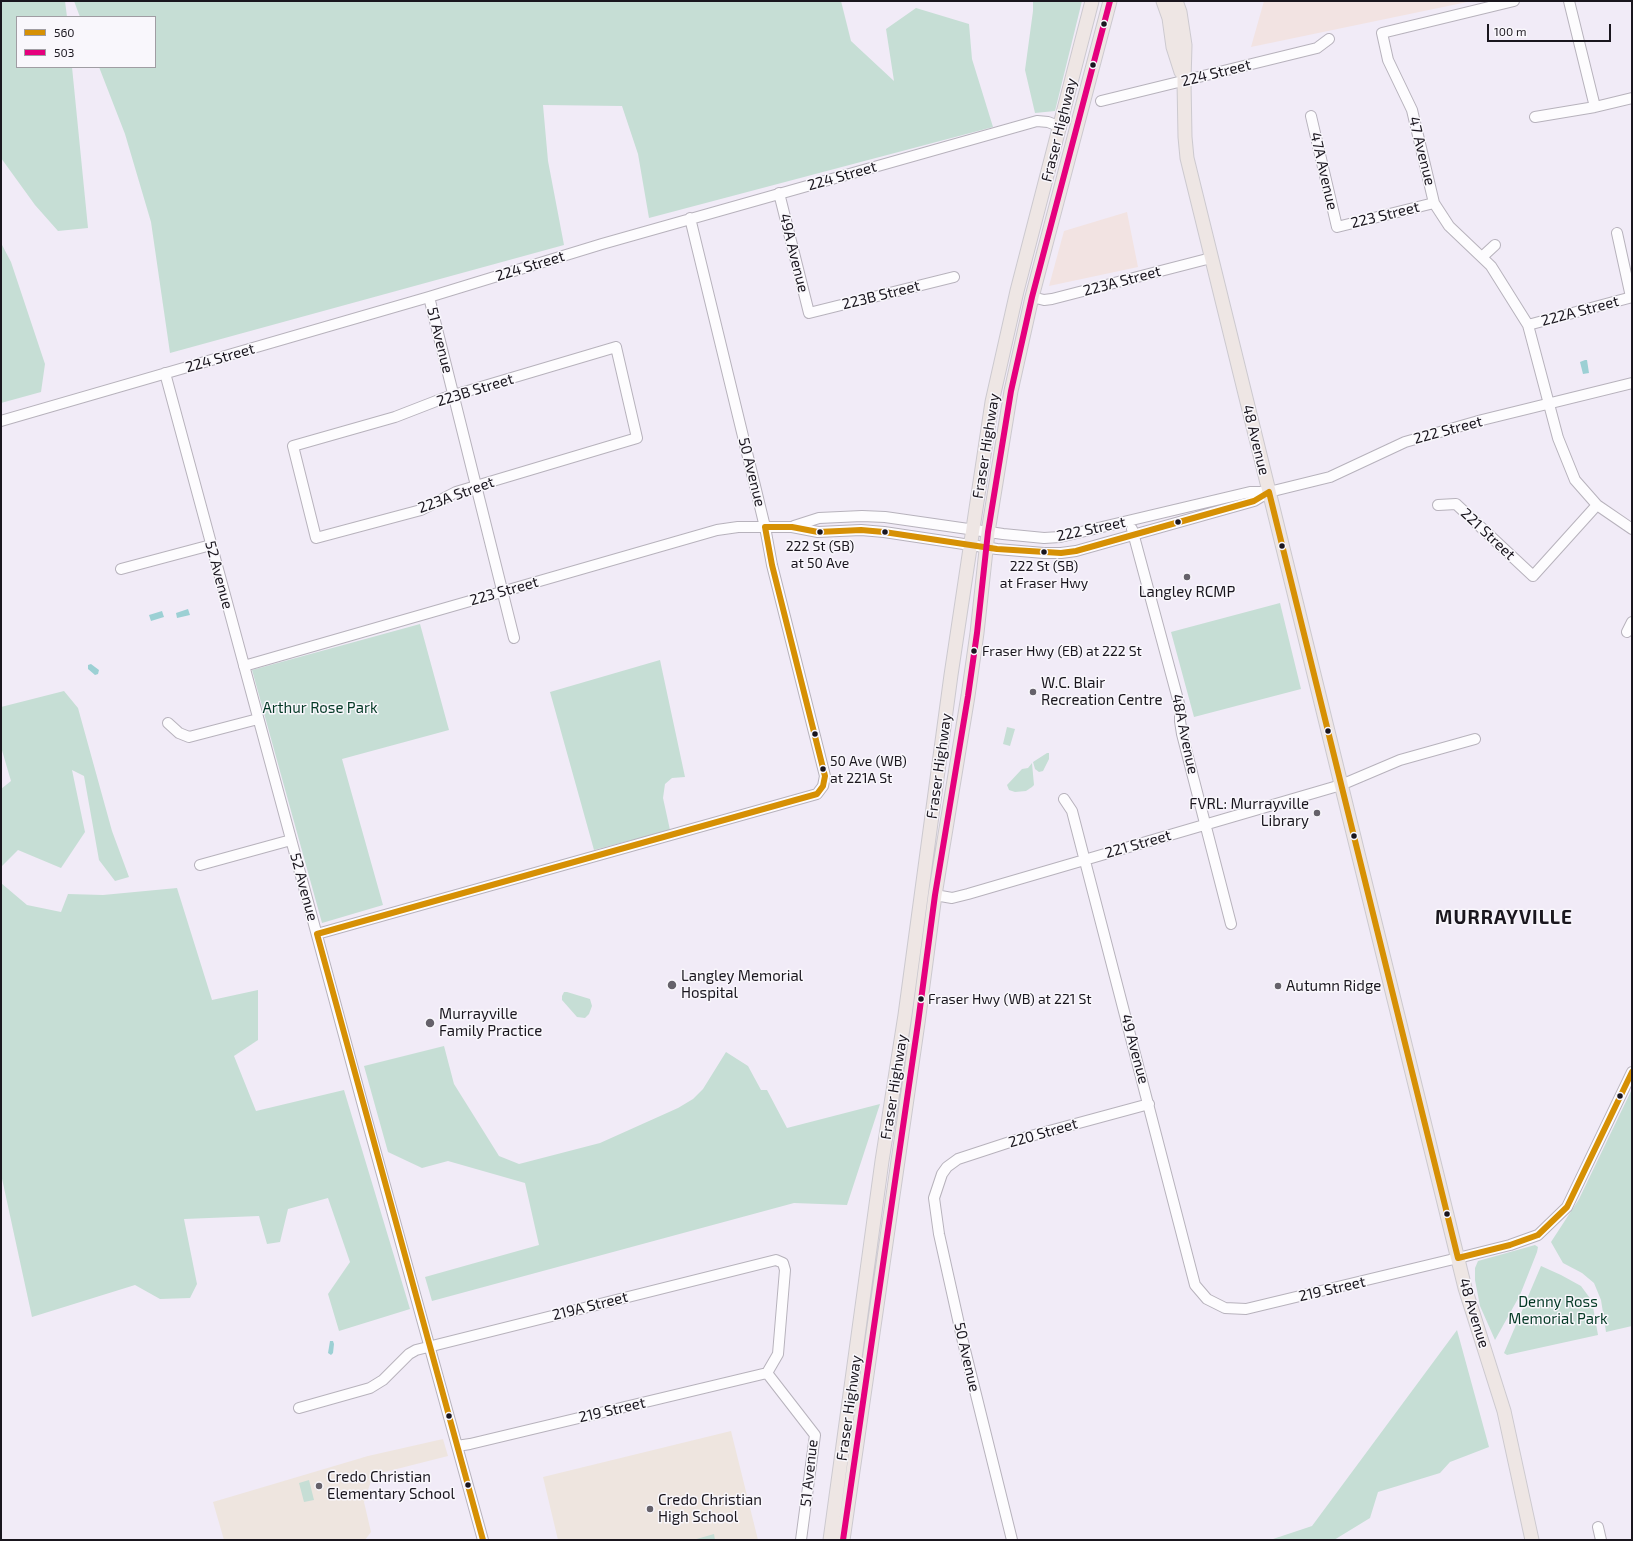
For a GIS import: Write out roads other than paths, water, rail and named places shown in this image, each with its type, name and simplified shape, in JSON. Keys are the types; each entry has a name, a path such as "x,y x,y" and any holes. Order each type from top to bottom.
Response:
{"main road":[{"name":"Fraser Highway","path":"830,1540 882,1161 905,1015 951,675 992,402 1017,291 1061,127 1092,1"},
{"name":"Fraser Highway","path":"843,1540 918,1023 935,895 968,696 988,532 1012,391 1032,297 1110,1"},
{"name":"48 Avenue","path":"1163,1 1169,18 1173,47 1184,81"},
{"name":"48 Avenue","path":"1176,1 1180,12 1185,45 1184,81 1187,158 1465,1288 1504,1411 1532,1540"}],"street":[{"name":"47 Avenue","path":"1514,1 1382,33 1388,60 1412,110 1434,203 1449,226 1492,266 1528,325 1558,438 1575,480 1597,505 1632,529"},
{"path":"1569,1 1595,107"},
{"name":"224 Street","path":"1101,101 1317,48 1329,39"},
{"path":"1535,117 1595,107 1632,98"},
{"name":"47A Avenue","path":"1311,116 1337,227"},
{"name":"224 Street","path":"1,421 429,297 690,218 1037,121 1048,122 1061,127"},
{"name":"49A Avenue","path":"779,193 809,313"},
{"name":"223 Street","path":"1337,227 1434,203"},
{"name":"50 Avenue","path":"317,934 817,794 823,786 825,776 772,565 765,527 690,218"},
{"path":"1617,233 1632,297"},
{"path":"1482,257 1495,246"},
{"name":"223A Street","path":"1032,297 1044,300 1052,299 1212,258"},
{"name":"223B Street","path":"809,313 954,277"},
{"name":"51 Avenue","path":"429,297 514,638"},
{"name":"222A Street","path":"1528,325 1632,297"},
{"name":"223B Street","path":"306,496 293,446 395,418 454,395 616,347 637,438"},
{"name":"52 Avenue","path":"165,373 258,719 483,1540"},
{"name":"222 Street","path":"792,527 819,518 862,516 885,517 988,532 1044,538 1060,538 1250,492 1269,492 1338,474 1405,442 1475,422 1632,383"},
{"name":"223A Street","path":"306,496 316,538 420,510 456,492 637,438"},
{"name":"222 Street","path":"765,527 792,527 818,532 861,530 884,532 971,545 1044,553 1060,553 1076,551 1254,501 1269,492"},
{"name":"221 Street","path":"1438,505 1456,504 1533,576 1597,505"},
{"name":"48A Avenue","path":"1130,521 1180,707 1182,734 1231,924"},
{"name":"223 Street","path":"244,666 717,530 738,527 765,527"},
{"path":"121,569 211,545"},
{"path":"1627,632 1632,622"},
{"path":"168,723 179,734 189,737 258,719"},
{"name":"221 Street","path":"935,895 955,897 1085,860 1341,785 1400,760 1476,739"},
{"name":"49 Avenue","path":"1064,799 1072,811 1195,1285 1207,1299"},
{"path":"200,865 291,840"},
{"name":"219 Street","path":"1207,1299 1225,1308 1246,1309 1510,1245 1538,1235 1567,1207 1632,1072"},
{"name":"220 Street","path":"942,1174 947,1167 958,1159 1016,1140 1149,1104"},
{"name":"50 Avenue","path":"942,1174 934,1198 939,1234 963,1342 1012,1540"},
{"name":"219A Street","path":"299,1408 370,1388 383,1380 409,1354 416,1350 776,1260 783,1263 785,1270 778,1354 766,1373"},
{"name":"51 Avenue","path":"766,1373 815,1435 801,1540"},
{"name":"219 Street","path":"457,1446 766,1373"},
{"path":"1598,1527 1601,1540"}],"water":[{"path":"1587,360 1589,373 1583,374 1580,362"},
{"path":"188,609 190,615 177,618 176,613"},
{"path":"162,611 164,617 151,621 149,615"},
{"path":"91,664 99,670 98,674 95,675 88,669 88,665"},
{"path":"330,1341 333,1341 334,1344 333,1353 331,1355 328,1353"}],"place":[{"name":"222 St (SB) at 50 Ave","path":"820,532"},
{"name":"222 St (SB) at Fraser Hwy","path":"1044,552"},
{"name":"Langley RCMP","path":"1187,577"},
{"name":"Fraser Hwy (EB) at 222 St","path":"974,651"},
{"name":"W.C. Blair Recreation Centre","path":"1033,692"},
{"name":"50 Ave (WB) at 221A St","path":"823,769"},
{"name":"FVRL: Murrayville Library","path":"1317,813"},
{"name":"Langley Memorial Hospital","path":"672,985"},
{"name":"Autumn Ridge","path":"1278,986"},
{"name":"Fraser Hwy (WB) at 221 St","path":"921,999"},
{"name":"Murrayville Family Practice","path":"430,1023"},
{"name":"Credo Christian Elementary School","path":"319,1486"},
{"name":"Credo Christian High School","path":"650,1509"}],"district":[{"name":"MURRAYVILLE","path":"1504,918"}],"park label":[{"name":"Arthur Rose Park","path":"320,708"},
{"name":"Denny Ross Memorial Park","path":"1558,1310"}]}
